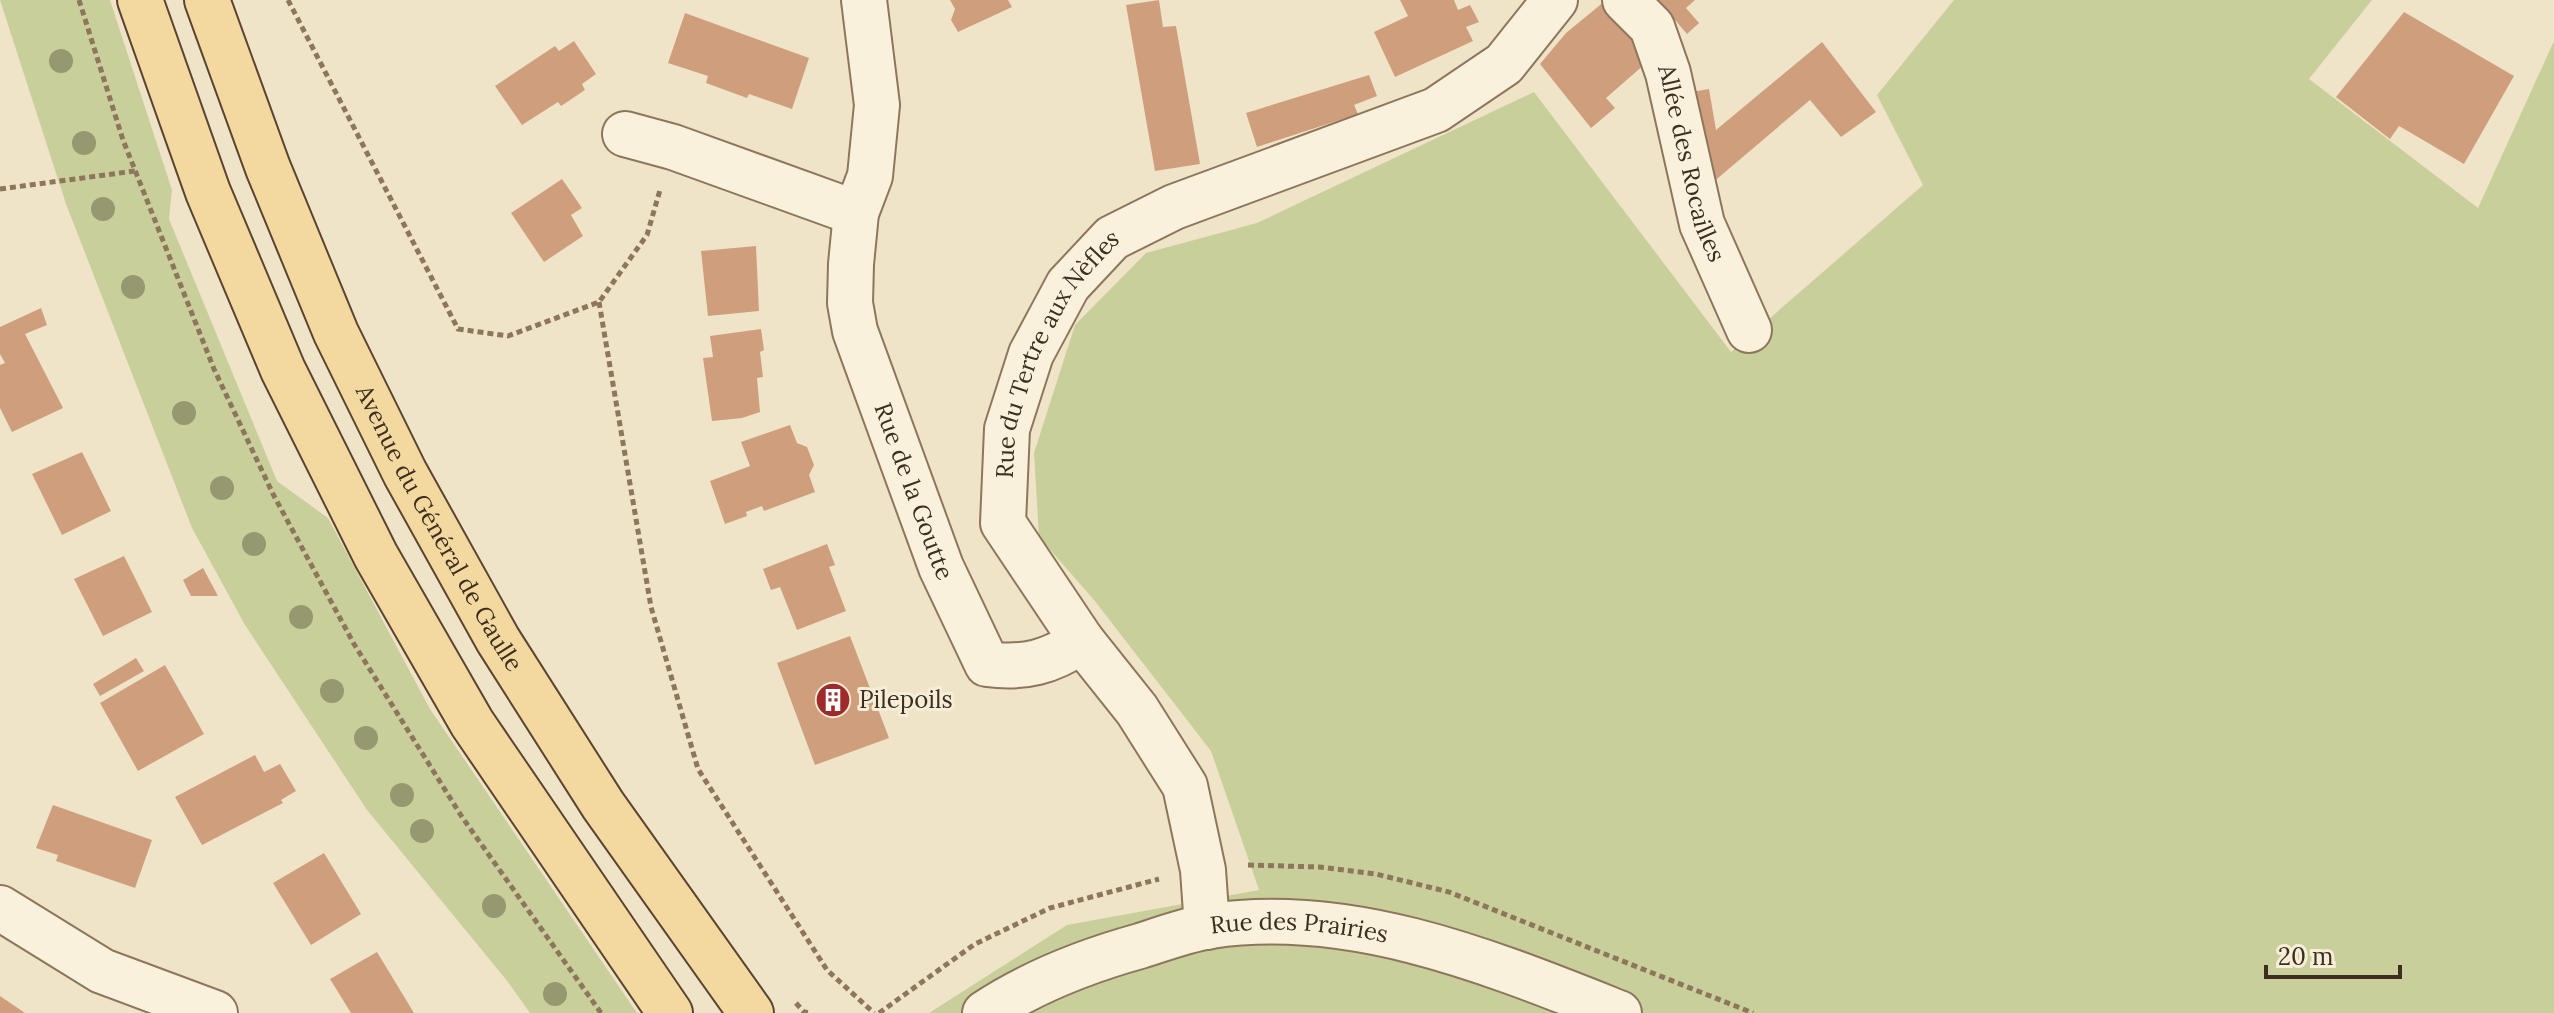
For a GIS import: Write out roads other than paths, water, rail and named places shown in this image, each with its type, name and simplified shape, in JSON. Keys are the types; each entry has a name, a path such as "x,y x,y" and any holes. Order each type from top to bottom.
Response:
{"main road":[{"path":"140,0 208,192 277,357 376,556 472,723 670,1013"},
{"name":"Avenue du Général de Gaulle","path":"207,0 268,168 325,306 405,473 498,640 603,805 751,1013"}],"street":[{"name":"Rue de la Goutte","path":"864,0 877,116 870,176 856,213 850,303 855,331 941,567 987,664 1014,668 1029,665 1066,652 1082,641"},
{"name":"Rue du Tertre aux Nèfles","path":"1207,927 1203,870 1185,786 1137,710 1082,641 1003,523 1007,429 1031,354 1068,285 1112,238 1174,207 1436,110 1504,64 1555,0"},
{"name":"Allée des Rocailles","path":"1625,0 1652,27 1668,73 1702,224 1749,330"},
{"path":"625,134 673,147 856,213"},
{"path":"0,908 102,971 215,1013"},
{"name":"Rue des Prairies","path":"985,1013 1007,998 1091,959 1207,927 1258,922 1388,934 1496,964 1619,1013"},
{"path":"102,971 130,1013"}],"place":[{"name":"Pilepoils","path":"833,700"}]}
